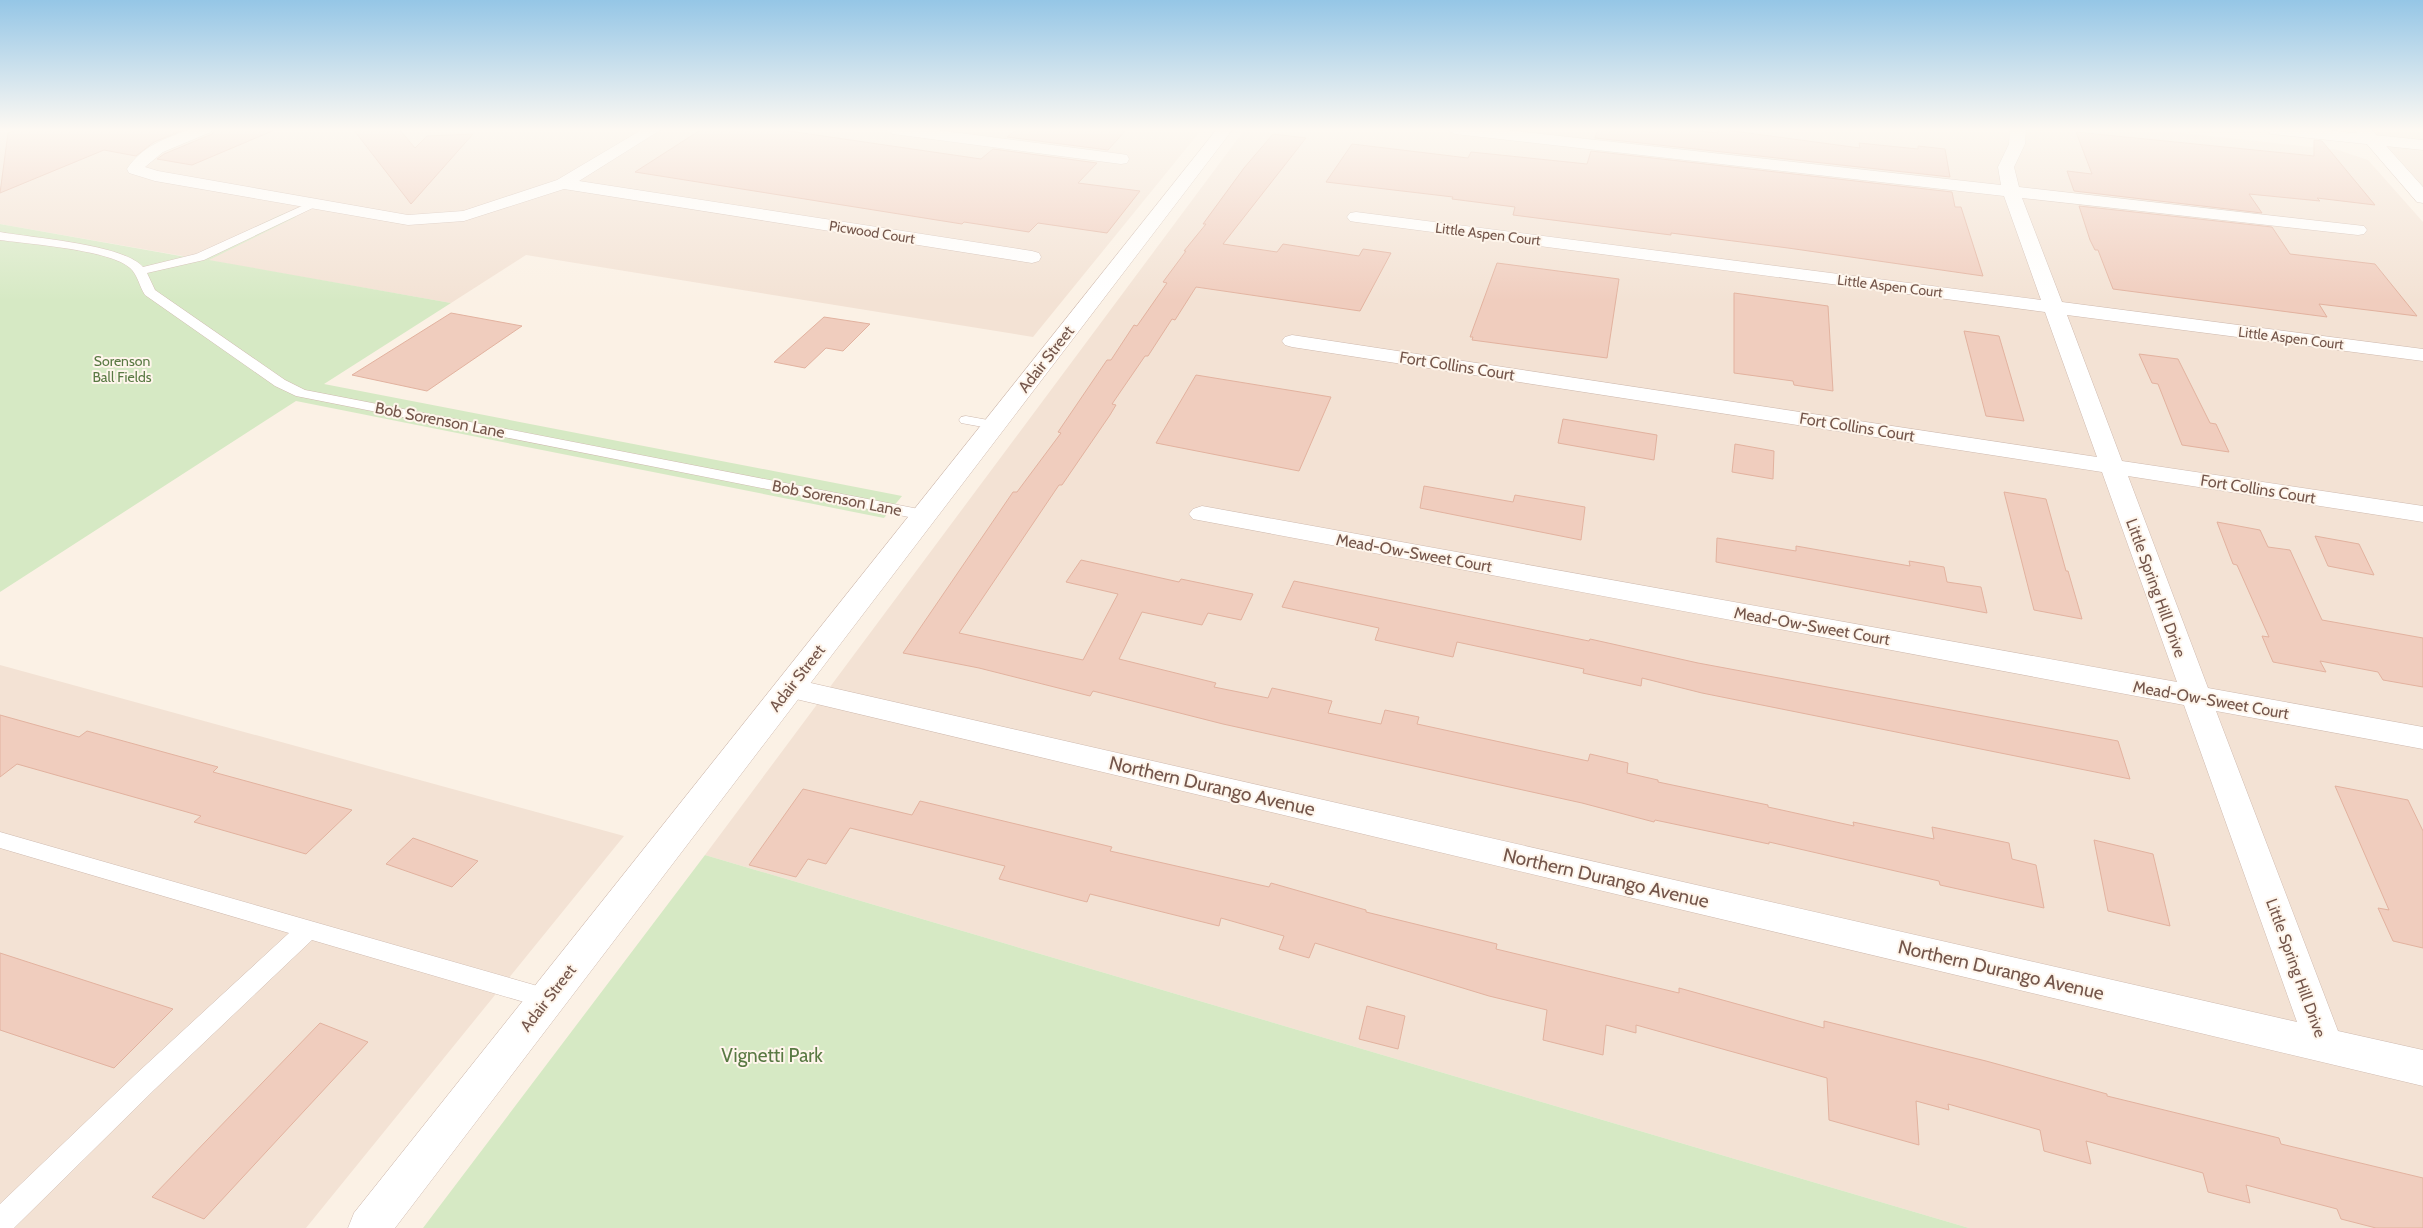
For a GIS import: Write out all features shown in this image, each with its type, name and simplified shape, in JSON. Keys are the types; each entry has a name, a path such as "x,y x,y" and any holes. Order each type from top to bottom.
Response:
{"street":[{"path":"213,186 408,220 464,216 557,186"},
{"name":"Picwood Court","path":"578,186 1032,257"},
{"name":"Adair Street","path":"369,1228 1180,186"},
{"path":"1969,186 2358,230"},
{"name":"Little Spring Hill Drive","path":"2010,186 2324,1045"},
{"path":"2413,186 2423,198"},
{"name":"Little Aspen Court","path":"1356,217 2423,355"},
{"name":"Fort Collins Court","path":"1292,341 2423,514"},
{"name":"Mead-Ow-Sweet Court","path":"1202,514 2423,738"},
{"name":"Northern Durango Avenue","path":"790,688 2423,1068"}],"lane":[{"path":"0,236 110,255 131,262 141,271 180,264 200,258 313,204"},
{"name":"Bob Sorenson Lane","path":"141,271 149,292 280,383 301,393 924,515"},
{"path":"966,420 994,425"},
{"path":"0,840 548,999"},
{"path":"0,1223 145,1082 308,929"}],"shaded area":[{"path":"0,186 1155,186 1033,337 526,255 451,303 0,224"},
{"path":"1202,186 2391,186 2423,222 2423,1228 1969,1228 705,855"},
{"path":"2415,186 2423,186 2423,195"},
{"path":"0,665 624,836 306,1228 0,1228"}],"green space":[{"name":"Sorenson Ball Fields","path":"282,214 296,217 209,260 451,303 324,384 902,496 884,518 296,401 0,592 0,224 192,258"},
{"name":"Vignetti Park","path":"705,855 1969,1228 423,1228"}],"building":[{"path":"1,186 16,186 0,193"},
{"path":"397,186 427,186 411,204"},
{"path":"725,186 1104,186 1140,191 1107,233 1038,223 1029,232 964,222 962,224"},
{"path":"1231,186 1268,186 1223,244 1277,252 1283,244 1359,256 1363,249 1391,253 1360,311 1196,287 1175,320 1172,319 1148,356 1145,356 1112,404 1116,405 1110,415 1062,485 1059,485 959,633 1083,660 1118,594 1066,582 1081,560 1179,582 1181,579 1253,594 1241,620 1208,613 1202,625 1142,612 1119,659 1216,683 1214,687 1268,698 1272,688 1332,701 1328,713 1381,724 1385,710 1419,717 1417,724 1588,761 1590,754 1628,763 1627,773 1658,780 1658,782 1768,805 1768,807 1854,826 1853,822 1934,839 1932,827 2009,843 2012,859 2036,865 2044,908 1940,885 1939,881 1769,842 1769,844 1655,820 1654,822 1582,803 1223,724 1093,691 1090,696 979,668 903,653 1013,492 1017,492 1061,433 1058,432 1107,360 1111,360 1134,325 1137,326 1167,283 1163,282 1186,251 1184,251 1206,224 1203,224"},
{"path":"1362,186 1902,186 1952,192 1955,207 1961,207 1983,276 1788,248 1513,215 1515,207 1452,199 1453,197"},
{"path":"2072,186 2360,186 2375,205 2317,198 2320,201 2249,194 2262,213 2074,191"},
{"path":"2079,206 2272,227 2290,254 2375,264 2417,316 2319,304 2327,317 2113,289 2098,250 2095,250 2090,240"},
{"path":"1497,263 1619,279 1607,358 1472,340 1473,337 1470,337"},
{"path":"1734,293 1828,306 1833,391 1794,385 1793,381 1734,373"},
{"path":"451,313 522,326 427,391 352,375"},
{"path":"824,317 870,324 843,351 826,348 805,368 774,362"},
{"path":"1964,331 1999,336 2024,421 1986,416"},
{"path":"2139,354 2178,359 2210,423 2216,424 2229,452 2182,445 2158,384 2152,383"},
{"path":"1196,375 1331,397 1299,471 1156,443"},
{"path":"1563,419 1657,435 1654,460 1558,443"},
{"path":"1735,444 1774,451 1773,479 1732,472"},
{"path":"1424,486 1513,502 1515,495 1585,507 1581,540 1420,508"},
{"path":"2004,492 2046,499 2066,571 2068,571 2082,619 2034,610"},
{"path":"2217,522 2260,530 2268,547 2290,550 2322,620 2423,638 2423,687 2383,680 2378,672 2320,661 2326,672 2273,662 2262,636 2269,637 2237,565 2233,564"},
{"path":"2315,536 2359,544 2374,575 2328,566"},
{"path":"1717,538 1796,551 1796,546 1910,566 1909,561 1944,567 1947,582 1981,587 1987,613 1716,562"},
{"path":"1294,581 1589,641 1590,639 1698,663 2118,741 2130,779 1702,693 1642,678 1641,686 1583,673 1584,669 1457,642 1453,657 1375,640 1379,628 1282,607"},
{"path":"0,715 79,737 87,731 218,767 213,772 352,810 306,854 194,822 201,816 17,764 0,777"},
{"path":"2335,786 2408,800 2423,831 2423,948 2393,941 2378,908 2389,910"},
{"path":"803,789 912,815 920,801 1112,847 1110,851 1269,887 1271,883 1366,910 1366,912 1497,944 1496,949 1679,993 1679,988 1824,1028 1824,1021 1986,1061 2107,1094 2107,1096 2279,1138 2281,1144 2423,1178 2423,1228 2376,1228 2341,1219 2337,1209 2246,1185 2250,1203 2208,1192 2203,1173 2086,1141 2091,1164 2044,1151 2040,1130 1948,1104 1949,1110 1916,1101 1919,1145 1829,1120 1827,1078 1636,1025 1636,1033 1606,1025 1603,1055 1543,1040 1547,1010 1489,996 1315,943 1309,958 1279,949 1284,936 1221,918 1219,926 1090,894 1087,902 999,879 1005,866 850,828 826,864 808,859 796,877 749,865"},
{"path":"413,838 478,861 452,887 386,864"},
{"path":"2094,840 2153,854 2170,926 2108,911"},
{"path":"0,953 173,1009 114,1068 0,1030"},
{"path":"1367,1006 1405,1016 1398,1049 1359,1039"},
{"path":"320,1023 368,1042 204,1219 152,1197"}]}
